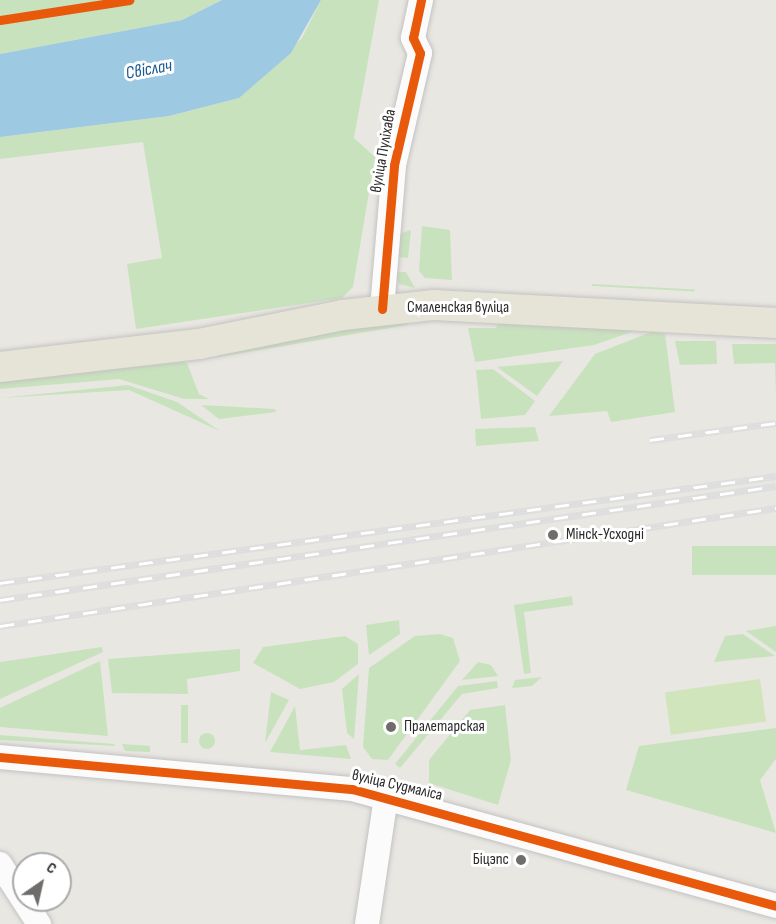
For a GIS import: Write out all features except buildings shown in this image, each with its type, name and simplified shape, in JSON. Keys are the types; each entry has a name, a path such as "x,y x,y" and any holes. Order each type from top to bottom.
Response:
{"main road":[{"name":"Смаленская вуліца","path":"0,367 200,344 382,309 463,306 776,323"}],"street":[{"name":"вуліца Пуліхава","path":"382,309 394,165 396,83 404,51 416,46 421,0"},
{"name":"вуліца Судмаліса","path":"0,757 238,776 387,797 776,906"},
{"path":"367,924 387,797"},
{"path":"0,864 39,924"}],"green space":[{"path":"0,0 222,0 182,20 0,54"},
{"path":"321,0 379,0 354,138 375,157 353,287 342,298 136,329 127,264 162,258 143,142 0,159 0,137 169,116 239,98 302,38"},
{"path":"422,226 450,230 452,280 425,278 419,271"},
{"path":"411,230 408,258 395,257 399,234"},
{"path":"393,272 406,272 415,288 399,284"},
{"path":"592,284 695,289 695,291 592,286"},
{"path":"409,319 407,325 218,357 223,347"},
{"path":"498,323 637,330 594,345 475,362 468,328 496,328"},
{"path":"651,332 665,334 675,412 611,422 607,411 549,416 595,354"},
{"path":"675,341 716,341 717,364 680,365"},
{"path":"732,344 776,344 776,397 775,363 734,364"},
{"path":"563,361 537,396 497,367"},
{"path":"187,363 199,394 209,399 184,399 119,379 0,389 0,382"},
{"path":"493,369 535,401 525,415 481,419 476,370"},
{"path":"128,385 177,402 220,431 129,390 0,398"},
{"path":"201,405 275,409 276,412 219,419"},
{"path":"535,427 539,441 476,446 475,429"},
{"path":"692,546 776,546 776,575 692,575"},
{"path":"572,596 573,605 524,612 531,673 524,674 514,605"},
{"path":"399,620 400,634 369,655 366,625"},
{"path":"776,626 776,652 746,631"},
{"path":"440,634 453,638 460,661 388,760 372,759 363,747 369,668 415,636"},
{"path":"743,634 775,656 714,662 725,636"},
{"path":"345,636 358,644 358,664 334,682 300,689 253,663 263,647"},
{"path":"102,647 103,652 0,699 0,662"},
{"path":"240,649 240,671 187,679 188,694 112,693 108,659"},
{"path":"100,661 108,736 0,727 0,708"},
{"path":"478,662 491,665 498,676 462,680"},
{"path":"359,674 354,739 347,733 342,689"},
{"path":"542,677 532,686 512,688 515,680"},
{"path":"760,679 766,722 671,735 665,692"},
{"path":"497,681 498,688 462,694 400,768 395,764 458,686"},
{"path":"271,692 289,700 265,743"},
{"path":"181,705 188,705 188,743 181,743"},
{"path":"505,705 511,760 498,805 429,783 429,760 470,710"},
{"path":"295,706 300,750 346,745 351,759 270,752"},
{"path":"776,728 776,759 760,780 776,833 626,790 639,746"},
{"path":"204,733 210,733 215,741 213,747 204,749 199,744 199,738"},
{"path":"0,735 114,744 115,746 0,740"},
{"path":"122,744 150,746 150,752 125,751"}],"water":[{"name":"Свіслач","path":"222,0 321,0 291,53 239,98 169,116 0,137 0,54 182,20"}],"railway":[{"path":"650,440 776,423"},
{"path":"0,583 776,476"},
{"path":"0,600 776,486"},
{"path":"0,626 776,508"}],"cycle path":[{"path":"0,20 129,0"},
{"path":"382,309 394,165 420,53 413,38 421,0"},
{"path":"0,757 352,789 776,906"}],"place":[{"name":"Мінск-Усходні","path":"553,535"},
{"name":"Пралетарская","path":"391,727"},
{"name":"Біцэпс","path":"521,860"}]}
